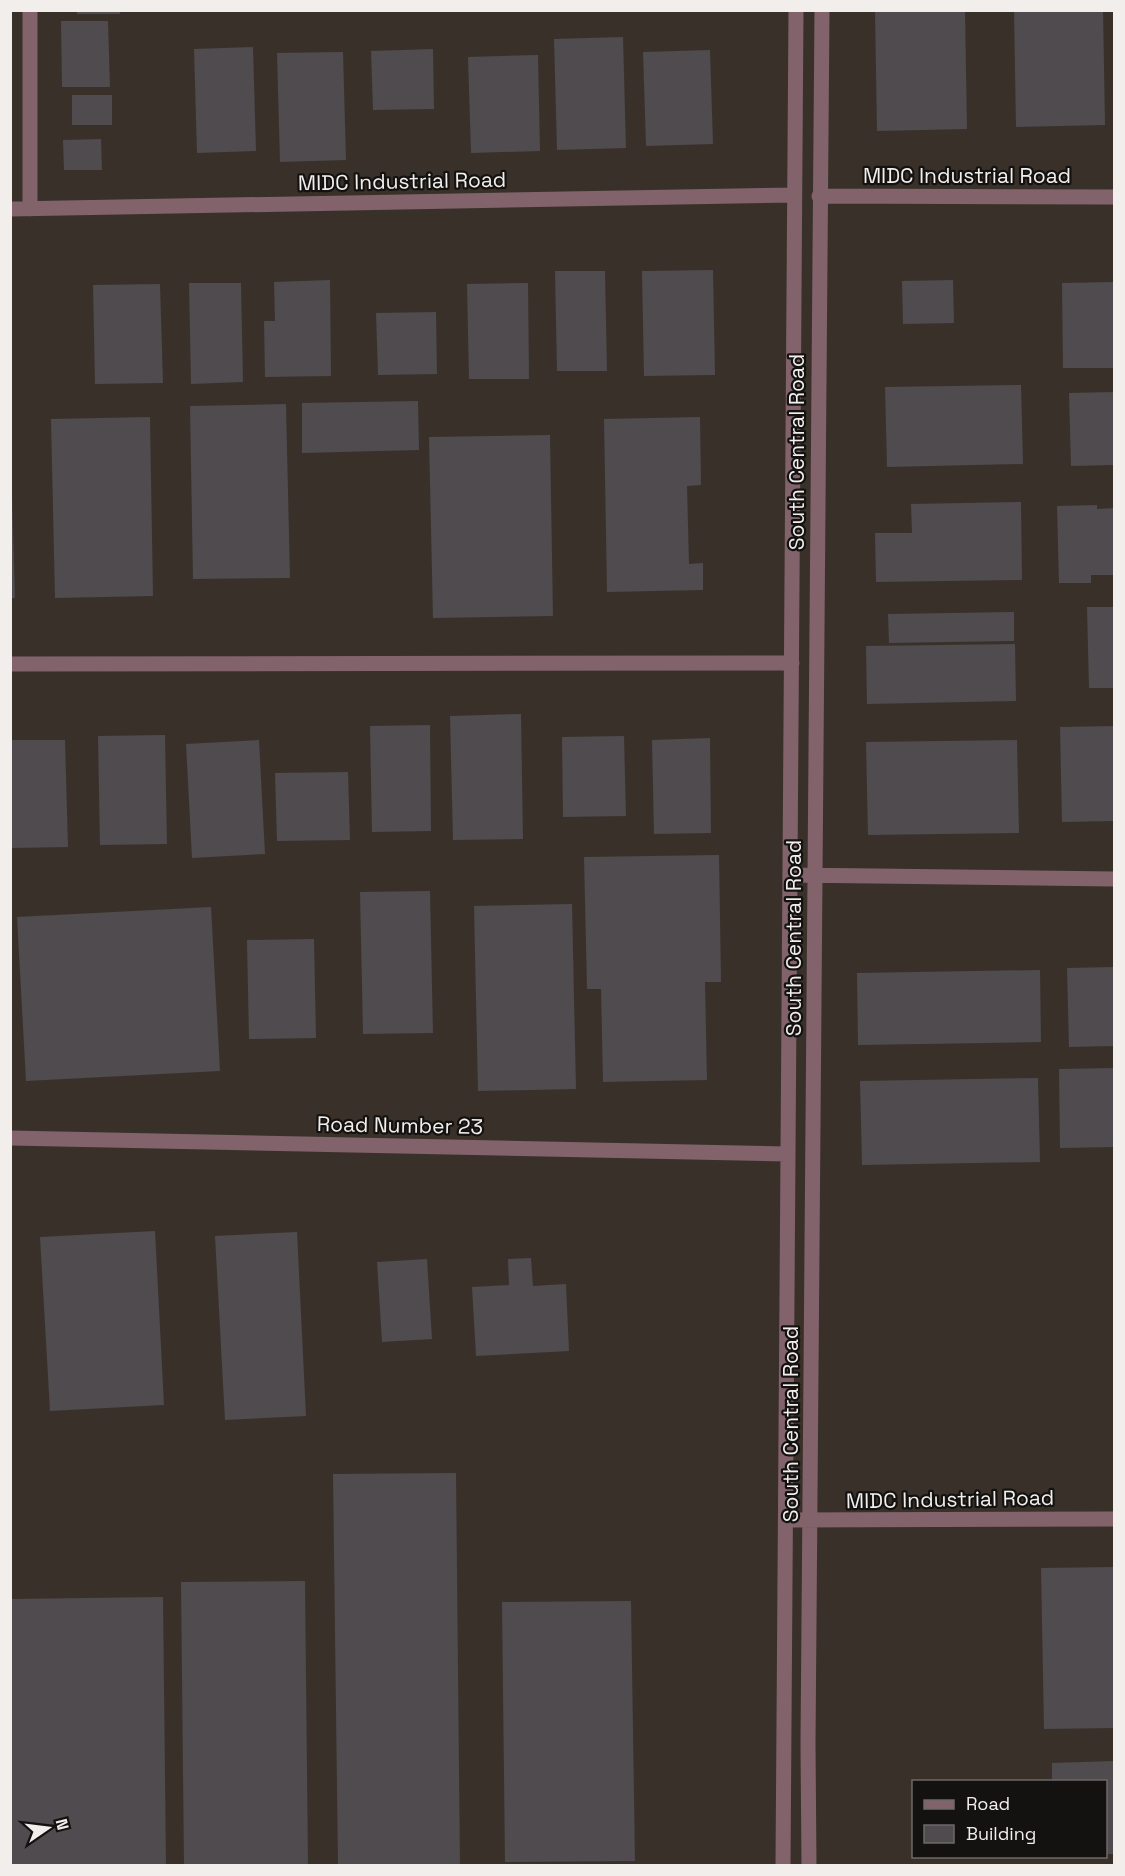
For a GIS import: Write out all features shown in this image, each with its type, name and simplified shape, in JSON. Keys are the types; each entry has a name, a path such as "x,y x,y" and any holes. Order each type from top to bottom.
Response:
{"street":[{"path":"30,10 30,209"},
{"name":"South Central Road","path":"783,1866 796,10"},
{"name":"South Central Road","path":"809,1866 822,10"},
{"name":"MIDC Industrial Road","path":"10,209 794,195"},
{"name":"MIDC Industrial Road","path":"819,195 1114,197"},
{"path":"10,664 792,663"},
{"path":"790,875 1114,879"},
{"name":"Road Number 23","path":"10,1138 788,1154"},
{"name":"MIDC Industrial Road","path":"786,1521 1114,1519"}],"shaded area":[{"path":"11,11 1114,11 1114,1865 11,1866"}],"building":[{"path":"77,10 120,10 120,14 77,14"},
{"path":"875,10 965,10 967,129 877,131"},
{"path":"1014,10 1103,10 1105,125 1016,127"},
{"path":"61,21 108,21 110,87 62,87"},
{"path":"623,37 626,148 557,150 554,39"},
{"path":"253,47 256,151 197,153 194,49"},
{"path":"433,49 434,109 373,110 371,51"},
{"path":"710,50 713,144 646,146 643,52"},
{"path":"343,52 346,160 280,162 277,53"},
{"path":"538,55 540,151 471,153 468,57"},
{"path":"72,95 112,95 112,125 72,125"},
{"path":"101,139 102,170 64,170 63,140"},
{"path":"713,270 715,375 644,376 642,271"},
{"path":"555,271 605,271 607,371 557,371"},
{"path":"330,280 331,376 265,377 264,321 275,321 274,282"},
{"path":"953,280 954,323 903,324 902,281"},
{"path":"1114,282 1114,368 1063,368 1062,283"},
{"path":"189,283 241,283 243,382 191,384"},
{"path":"528,283 529,379 469,379 467,284"},
{"path":"160,284 163,383 95,384 93,285"},
{"path":"436,312 437,374 378,375 376,313"},
{"path":"1021,385 1023,464 887,467 885,387"},
{"path":"1114,392 1114,465 1071,466 1069,393"},
{"path":"418,401 419,450 302,453 302,403"},
{"path":"286,404 290,578 193,579 190,406"},
{"path":"150,417 153,596 55,598 51,419"},
{"path":"700,417 701,485 687,486 689,564 703,563 703,590 607,592 604,419"},
{"path":"550,435 553,616 433,618 429,437"},
{"path":"10,494 12,494 15,598 10,598"},
{"path":"1021,502 1022,580 876,582 875,533 912,533 911,504"},
{"path":"1097,505 1097,509 1114,508 1114,575 1091,575 1091,583 1059,583 1057,506"},
{"path":"1087,607 1114,607 1114,688 1089,688"},
{"path":"1014,612 1014,641 889,643 888,614"},
{"path":"1015,644 1016,701 867,704 866,646"},
{"path":"521,714 523,839 453,840 450,716"},
{"path":"430,725 431,831 372,832 370,726"},
{"path":"1114,726 1114,821 1062,822 1060,727"},
{"path":"165,735 167,844 100,845 98,736"},
{"path":"624,736 626,816 563,817 562,737"},
{"path":"710,738 711,833 654,834 652,740"},
{"path":"10,740 65,740 68,847 10,848"},
{"path":"259,740 265,854 192,858 186,744"},
{"path":"1017,740 1019,833 868,835 866,742"},
{"path":"348,772 350,840 277,841 275,773"},
{"path":"719,855 721,982 705,982 707,1080 603,1082 601,989 587,989 584,857"},
{"path":"430,891 433,1033 363,1034 360,892"},
{"path":"572,904 576,1089 478,1091 474,906"},
{"path":"211,907 220,1071 26,1081 17,917"},
{"path":"314,939 316,1038 249,1039 247,940"},
{"path":"1114,967 1114,1046 1069,1047 1067,968"},
{"path":"1040,970 1041,1042 858,1045 857,973"},
{"path":"1114,1068 1114,1147 1060,1148 1059,1069"},
{"path":"1038,1078 1040,1162 862,1165 860,1081"},
{"path":"155,1231 164,1405 50,1411 40,1237"},
{"path":"297,1232 306,1416 225,1420 215,1236"},
{"path":"531,1258 533,1286 566,1284 569,1351 476,1356 472,1287 509,1285 508,1259"},
{"path":"427,1259 432,1339 382,1342 377,1262"},
{"path":"456,1473 460,1866 338,1866 333,1474"},
{"path":"1114,1567 1114,1728 1044,1729 1041,1568"},
{"path":"305,1581 308,1866 184,1866 181,1582"},
{"path":"163,1597 166,1866 10,1866 10,1599"},
{"path":"631,1601 635,1861 505,1862 502,1602"},
{"path":"1114,1761 1114,1854 1107,1854 1107,1780 1052,1780 1052,1763"}]}
